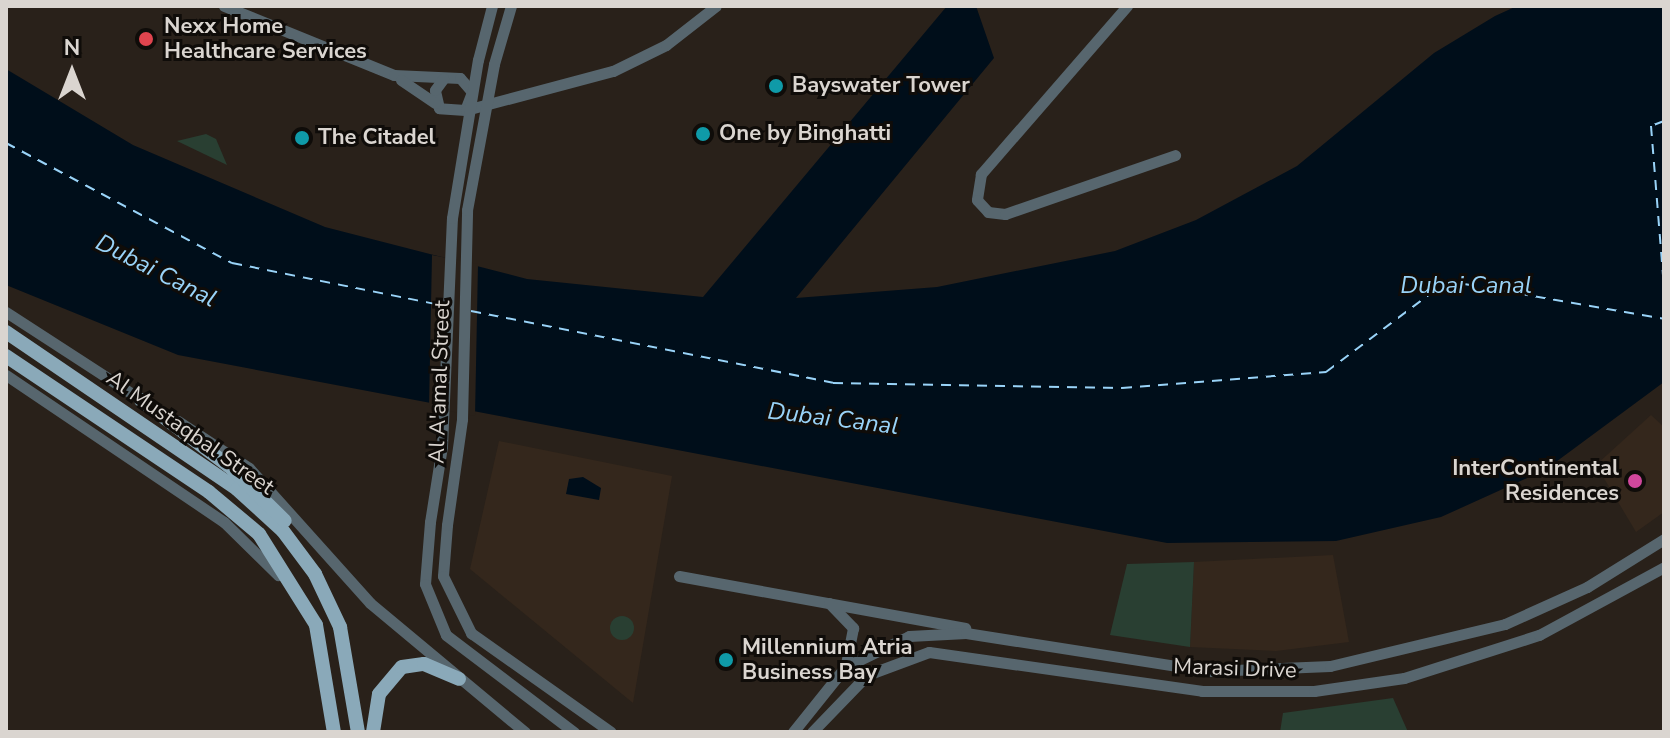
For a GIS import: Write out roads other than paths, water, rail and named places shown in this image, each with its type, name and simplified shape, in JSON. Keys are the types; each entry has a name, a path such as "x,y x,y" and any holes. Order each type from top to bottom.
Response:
{"main road":[{"name":"Al Mustaqbal Street","path":"12,336 237,489 296,547 340,627 358,732"},
{"name":"Al Mustaqbal Street","path":"6,356 248,523 294,581 324,649 334,732"},
{"path":"141,400 260,494 289,526 296,547"},
{"path":"373,732 379,694 402,667 424,664 459,679"}],"street":[{"path":"224,6 394,75 448,114 504,95 576,83 632,63 716,6"},
{"name":"Al A'amal Street","path":"492,6 478,60 452,218 442,446 430,522 425,584 446,635 574,732"},
{"name":"Al A'amal Street","path":"511,6 494,64 467,210 462,419 443,576 471,633 611,732"},
{"path":"1127,6 981,174 975,195 988,212 1005,214 1175,155"},
{"path":"394,75 467,83 504,95"},
{"path":"435,103 443,79"},
{"path":"465,110 472,97 467,83"},
{"path":"6,312 249,468 356,589 525,732"},
{"path":"6,375 237,532 282,580 324,649"},
{"name":"Marasi Drive","path":"679,576 821,599 984,636 1179,669 1269,671 1452,636 1561,600 1664,539"},
{"name":"Marasi Drive","path":"816,729 867,675 929,652 1202,691 1382,682 1529,640 1664,567"},
{"name":"Marasi Drive","path":"821,599 853,628 845,667"},
{"name":"Marasi Drive","path":"793,732 845,667 909,636 984,636"},
{"path":"1055,636 1061,650"}],"water":[{"name":"Dubai Canal","path":"947,6 976,6 994,58 796,298 937,287 1115,251 1196,220 1297,166 1434,53 1517,6 1664,6 1664,382 1545,470 1441,517 1336,541 1167,543 178,355 6,285 6,69 133,145 325,227 527,279 703,297"},
{"path":"583,477 601,488 599,500 566,494 569,479"}],"place":[{"name":"Nexx Home Healthcare Services","path":"146,39"},
{"name":"Bayswater Tower","path":"776,86"},
{"name":"One by Binghatti","path":"703,134"},
{"name":"The Citadel","path":"302,138"},
{"name":"InterContinental Residences","path":"1635,481"},
{"name":"Millennium Atria Business Bay","path":"726,660"}]}
